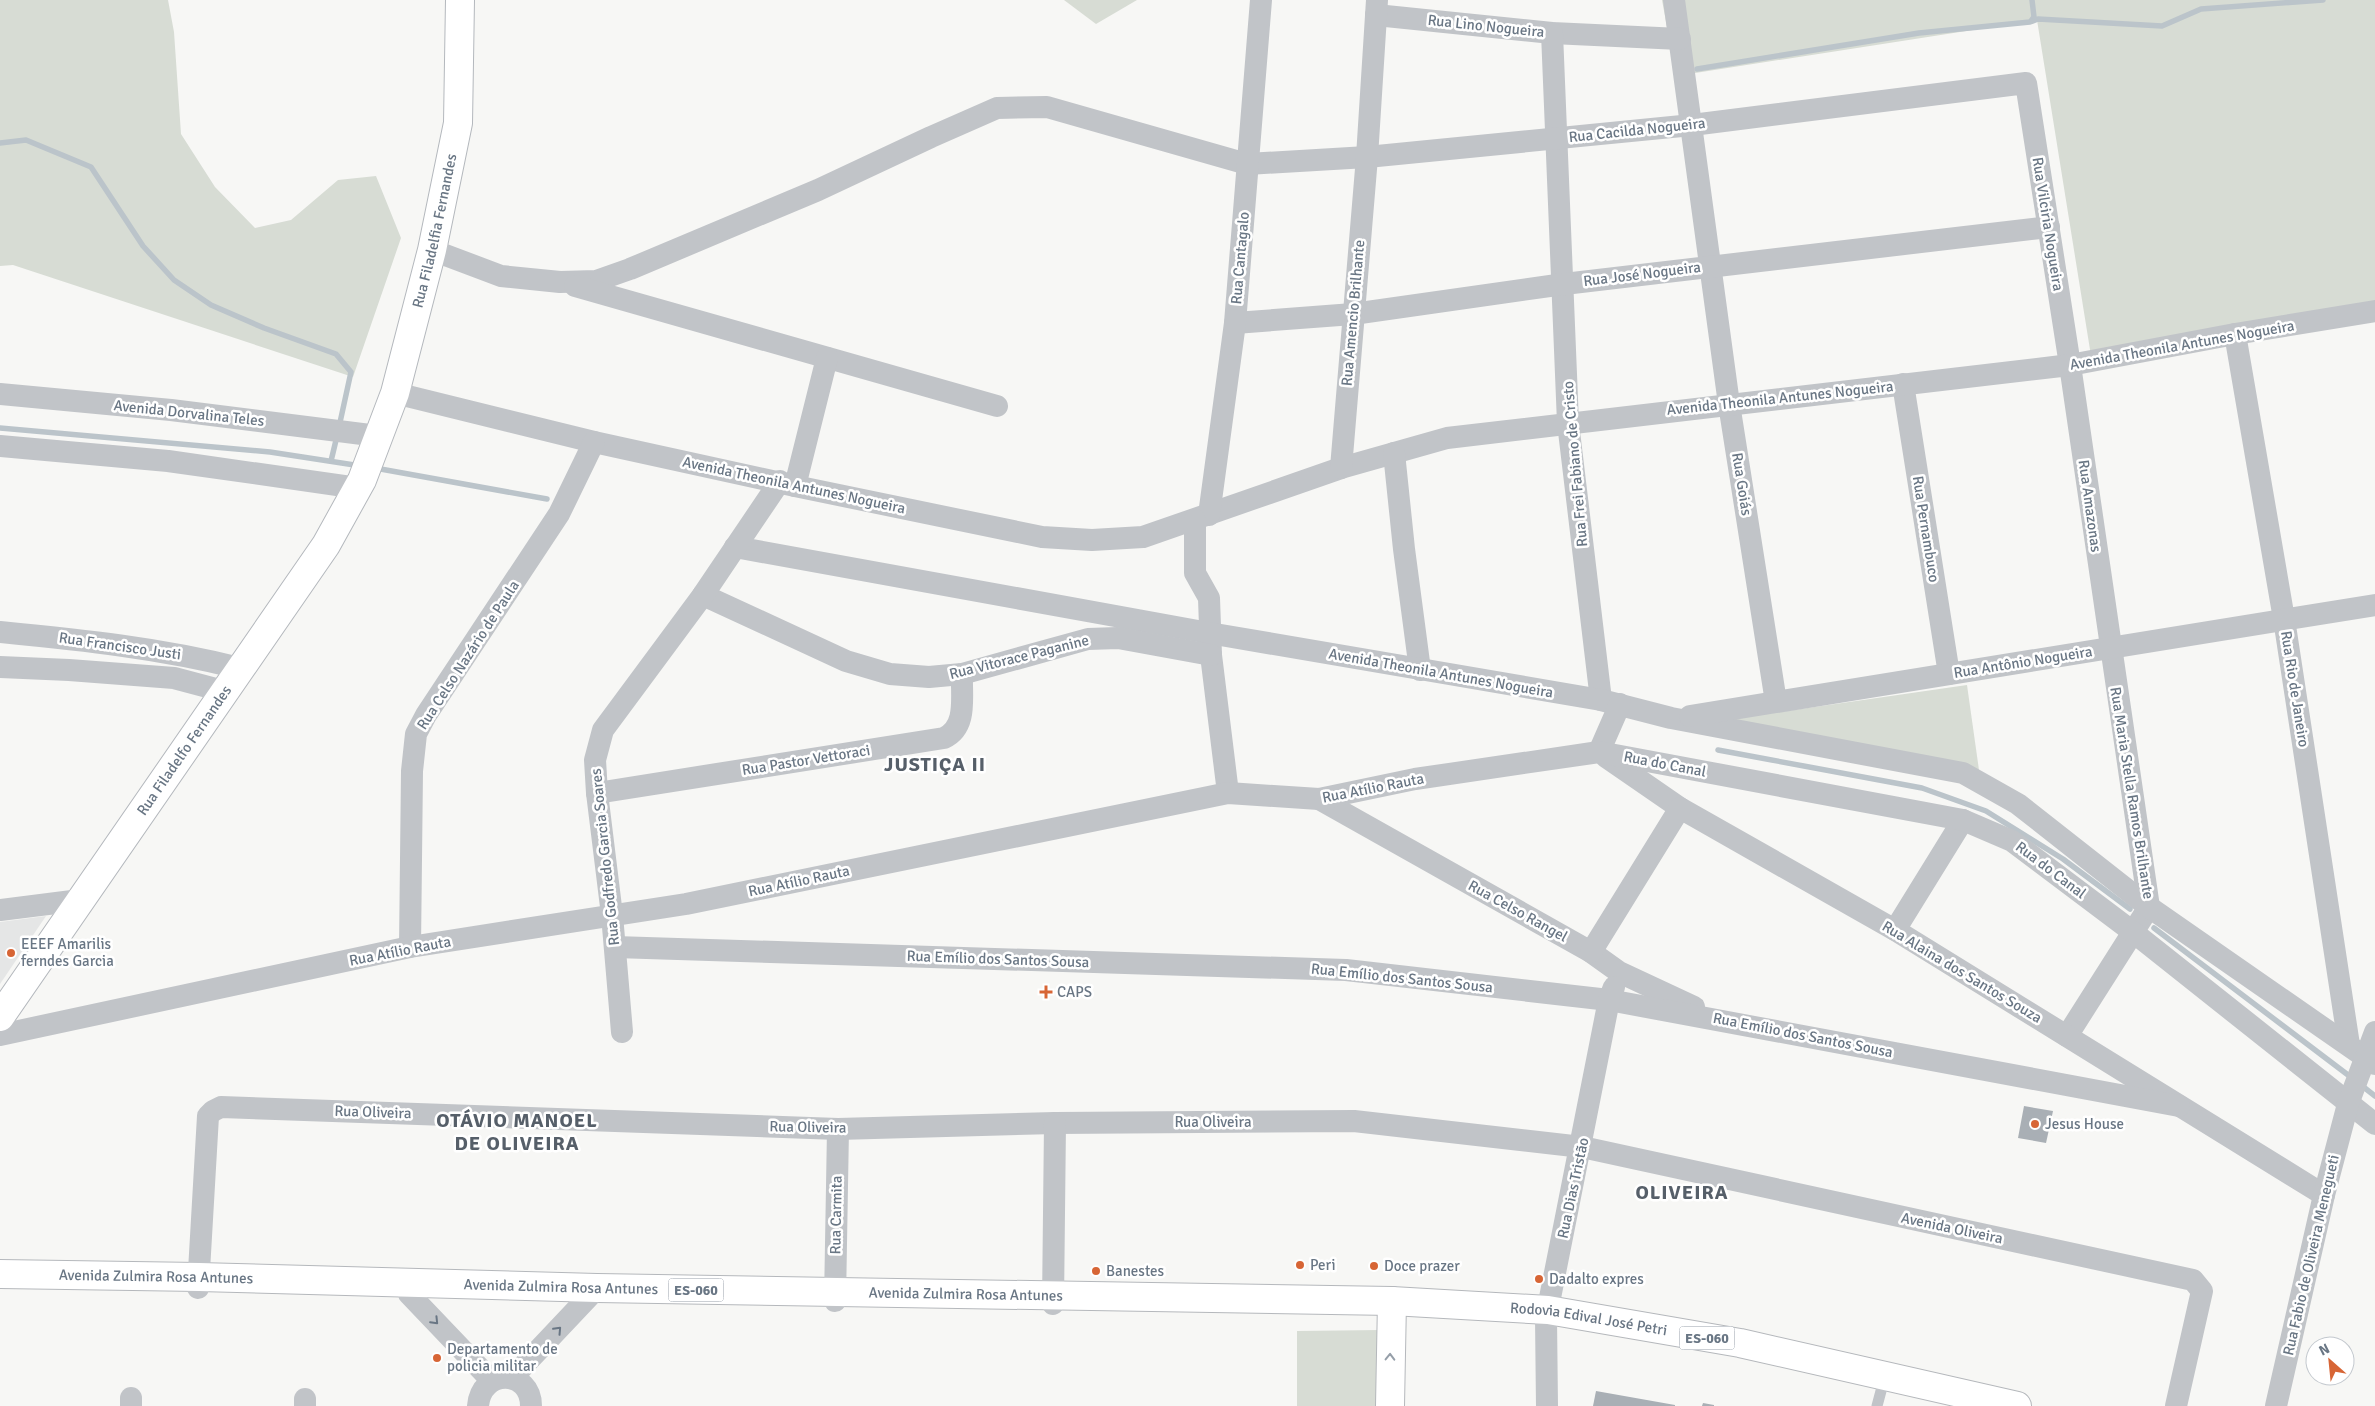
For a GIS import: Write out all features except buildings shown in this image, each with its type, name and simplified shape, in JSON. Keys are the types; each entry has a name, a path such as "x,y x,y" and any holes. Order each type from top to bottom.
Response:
{"main road":[{"name":"Rua Filadelfia Fernandes","path":"367,465 394,394 432,250 458,123 460,0"},
{"name":"Rua Filadelfo Fernandes","path":"0,1017 223,691 326,545 367,465"},
{"name":"Avenida Zulmira Rosa Antunes","path":"0,1274 198,1282 592,1293 1392,1305"},
{"name":"Avenida Zulmira Rosa Antunes","path":"0,1285 198,1282"},
{"name":"Rodovia Edival José Petri","path":"1392,1305 1547,1314 1727,1349 1882,1389 1981,1406"},
{"path":"1390,1406 1392,1305"},
{"name":"Rodovia Edival José Petri","path":"1882,1389 2018,1406"}],"street":[{"name":"Rua Cantagalo","path":"1202,518 1235,323 1261,0"},
{"name":"Rua Goiás","path":"1674,0 1712,266 1729,404 1776,702"},
{"name":"Rua Lino Nogueira","path":"1376,8 1552,33 1558,138"},
{"name":"Rua Amencio Brilhante","path":"1341,468 1367,157 1376,8"},
{"path":"1552,33 1680,39"},
{"name":"Rua Cacilda Nogueira","path":"560,282 596,281 630,269 818,190 930,136 997,108 1047,107 1247,164 1367,157 1692,125 2026,83"},
{"name":"Rua Vilciria Nogueira","path":"2026,83 2070,365"},
{"name":"Rua Frei Fabiano de Cristo","path":"1558,138 1568,423 1610,702"},
{"name":"Rua José Nogueira","path":"1235,323 1353,314 1564,284 2049,226"},
{"path":"432,250 501,276 560,282 940,392 997,406"},
{"name":"Avenida Theonila Antunes Nogueira","path":"394,394 594,442 787,484 1042,537 1092,540 1143,537 1341,468 1447,438 2070,365 2234,334 2375,311"},
{"name":"Rua Rio de Janeiro","path":"2234,334 2363,1058"},
{"path":"787,484 827,358"},
{"name":"Rua Amazonas","path":"2070,365 2110,647"},
{"name":"Rua Pernambuco","path":"1903,384 1949,674"},
{"name":"Avenida Dorvalina Teles","path":"0,394 319,427 347,432 367,465"},
{"name":"Rua Celso Nazário de Paula","path":"410,948 412,771 416,734 426,715 559,514 594,442"},
{"path":"0,446 168,461 367,465"},
{"path":"1394,453 1420,670"},
{"name":"Rua Godfredo Garcia Soares","path":"622,1032 612,915 597,793 595,760 603,730 703,595 735,547 787,484"},
{"path":"1202,518 1194,573 1209,598 1210,644 1228,793"},
{"name":"Avenida Theonila Antunes Nogueira","path":"735,547 1210,644 1420,670 1610,702 1672,718"},
{"name":"Rua Vitorace Paganine","path":"703,595 846,661 890,674 929,677 962,674 1088,639 1118,638 1210,644"},
{"name":"Rua Antônio Nogueira","path":"1672,718 2375,605"},
{"name":"Rua Francisco Justi","path":"0,632 141,647 184,654 239,668"},
{"name":"Rua Maria Stella Ramos Brilhante","path":"2067,1036 2149,907 2110,647"},
{"path":"0,667 174,678 223,691"},
{"name":"Rua Pastor Vettoraci","path":"597,793 944,738 953,734 961,718 962,674"},
{"path":"1599,752 1610,702"},
{"name":"Rua do Canal","path":"1672,718 1963,773 2018,804 2149,907 2363,1058"},
{"name":"Rua Atílio Rauta","path":"0,1035 410,948 686,904 1228,793 1319,799 1415,779 1599,752"},
{"name":"Rua do Canal","path":"1599,752 1963,820 2012,841 2350,1097 2375,1124"},
{"name":"Rua Alaina dos Santos Souza","path":"1599,752 1680,808 1895,930 2324,1195"},
{"name":"Rua Celso Rangel","path":"1319,799 1591,952 1619,972 1720,1019"},
{"path":"1591,952 1680,808"},
{"path":"1895,930 1963,820"},
{"path":"0,910 80,900"},
{"name":"Rua Emílio dos Santos Sousa","path":"615,948 1346,970 1609,1000 1720,1019 2179,1106"},
{"name":"Rua Dias Tristão","path":"1547,1406 1547,1314 1582,1148 1609,1000 1619,972"},
{"name":"Rua Fabio de Oliveira Menegueti","path":"2276,1406 2324,1195 2350,1097 2363,1058 2375,1032"},
{"name":"Rua Oliveira","path":"198,1282 208,1116 212,1111 221,1107 838,1129 1056,1122 1354,1121 1582,1148"},
{"path":"1053,1300 1056,1122"},
{"name":"Rua Carmita","path":"835,1296 838,1129"},
{"name":"Avenida Oliveira","path":"1582,1148 2193,1280 2202,1292 2176,1406"},
{"path":"409,1288 502,1380 521,1383 527,1390 531,1406"},
{"path":"478,1406 479,1396 484,1387 502,1380 592,1293"}],"shaded area":[{"path":"0,0 168,0 174,32 181,134 215,187 255,228 291,220 338,180 376,176 401,238 353,377 13,265 0,266"},
{"path":"1064,0 1137,0 1096,24"},
{"path":"1662,0 2375,0 2375,307 2092,362 2037,20 1676,76"},
{"path":"1967,685 1979,770 1724,720"},
{"name":"EEEF Amarilis ferndes Garcia","path":"46,916 0,984 0,922"},
{"path":"1380,1330 1380,1406 1297,1406 1297,1331"}],"waterway":[{"path":"2031,21 2034,17 2032,0"},
{"path":"1697,69 1919,33 2030,22 2038,19 2162,26 2201,9 2323,0"},
{"path":"0,143 26,140 91,167 143,246 174,280 211,305 264,328 336,354 351,372 339,427"},
{"path":"0,428 270,452 361,466"},
{"path":"331,461 337,436"},
{"path":"375,468 547,499"},
{"path":"1718,750 1922,788 1986,811 2063,859 2130,909"},
{"path":"2154,928 2352,1078"},
{"path":"2361,1085 2375,1096"}],"place":[{"name":"EEEF Amarilis ferndes Garcia","path":"11,953"},
{"name":"CAPS","path":"1046,992"},
{"name":"Jesus House","path":"2035,1124"},
{"name":"Peri","path":"1300,1265"},
{"name":"Doce prazer","path":"1374,1266"},
{"name":"Banestes","path":"1096,1271"},
{"name":"Dadalto expres","path":"1539,1279"},
{"name":"Departamento de policia militar","path":"437,1358"}],"district":[{"name":"JUSTIÇA II","path":"935,764"},
{"name":"OTÁVIO MANOEL DE OLIVEIRA","path":"517,1132"},
{"name":"OLIVEIRA","path":"1682,1192"}]}
